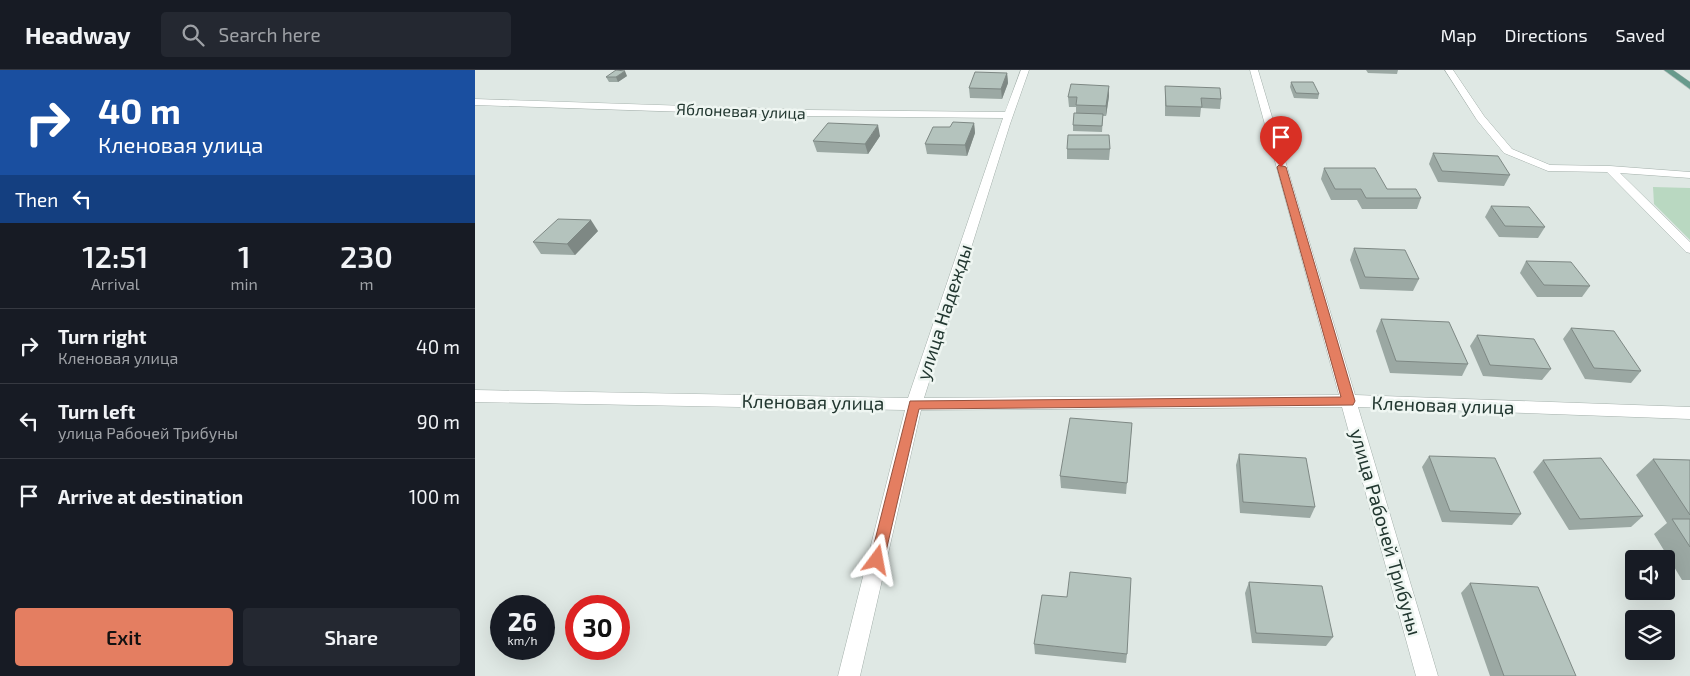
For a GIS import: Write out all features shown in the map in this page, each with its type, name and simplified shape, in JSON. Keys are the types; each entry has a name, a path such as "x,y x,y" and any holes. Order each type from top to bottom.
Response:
{"main road":[{"path":"1669,70 1690,86"}],"street":[{"name":"улица Надежды","path":"849,676 914,404 1008,115 1025,70"},
{"name":"улица Рабочей Трибуны","path":"1254,70 1427,676"},
{"path":"1449,70 1480,118 1507,151 1548,168 1690,175"},
{"name":"Яблоневая улица","path":"475,102 808,113 1008,115"},
{"path":"1610,170 1690,248"},
{"name":"Кленовая улица","path":"475,396 914,404 1349,401 1690,413"}],"green space":[{"path":"1653,187 1690,188 1690,240 1654,204"}],"building":[{"path":"616,70 625,71 616,77 606,77"},
{"path":"975,72 1007,73 1001,89 969,88"},
{"path":"1291,82 1313,82 1319,94 1296,93"},
{"path":"1071,84 1109,86 1106,106 1076,105 1077,97 1068,97"},
{"path":"1165,86 1220,88 1221,99 1201,98 1202,107 1166,106"},
{"path":"1074,113 1103,114 1102,126 1073,125"},
{"path":"953,122 974,123 965,145 925,144 933,127 950,127"},
{"path":"828,123 878,125 865,144 813,141"},
{"path":"1068,135 1109,135 1110,149 1067,149"},
{"path":"1433,153 1498,156 1510,175 1442,171"},
{"path":"1324,168 1375,168 1387,189 1416,189 1421,198 1366,198 1361,189 1335,189"},
{"path":"1491,206 1529,207 1545,227 1505,226"},
{"path":"558,219 591,220 567,244 533,242"},
{"path":"1354,248 1405,250 1419,279 1365,277"},
{"path":"1526,261 1571,262 1590,286 1544,285"},
{"path":"1381,319 1449,322 1468,364 1396,361"},
{"path":"1571,328 1614,331 1641,371 1594,368"},
{"path":"1477,335 1534,339 1551,369 1490,365"},
{"path":"1070,418 1132,423 1127,483 1060,476"},
{"path":"1239,454 1306,458 1315,507 1243,502"},
{"path":"1429,456 1495,458 1521,514 1450,511"},
{"path":"1601,458 1643,516 1580,519 1543,460"},
{"path":"1653,459 1690,460 1690,515"},
{"path":"1672,519 1690,519 1690,547"},
{"path":"1070,572 1131,578 1127,654 1034,644 1042,595 1067,597"},
{"path":"1249,582 1322,586 1333,637 1256,633"},
{"path":"1470,583 1538,587 1576,676 1504,676"}],"route":[{"path":"877,560 914,404 1349,401 1281,167"}]}
